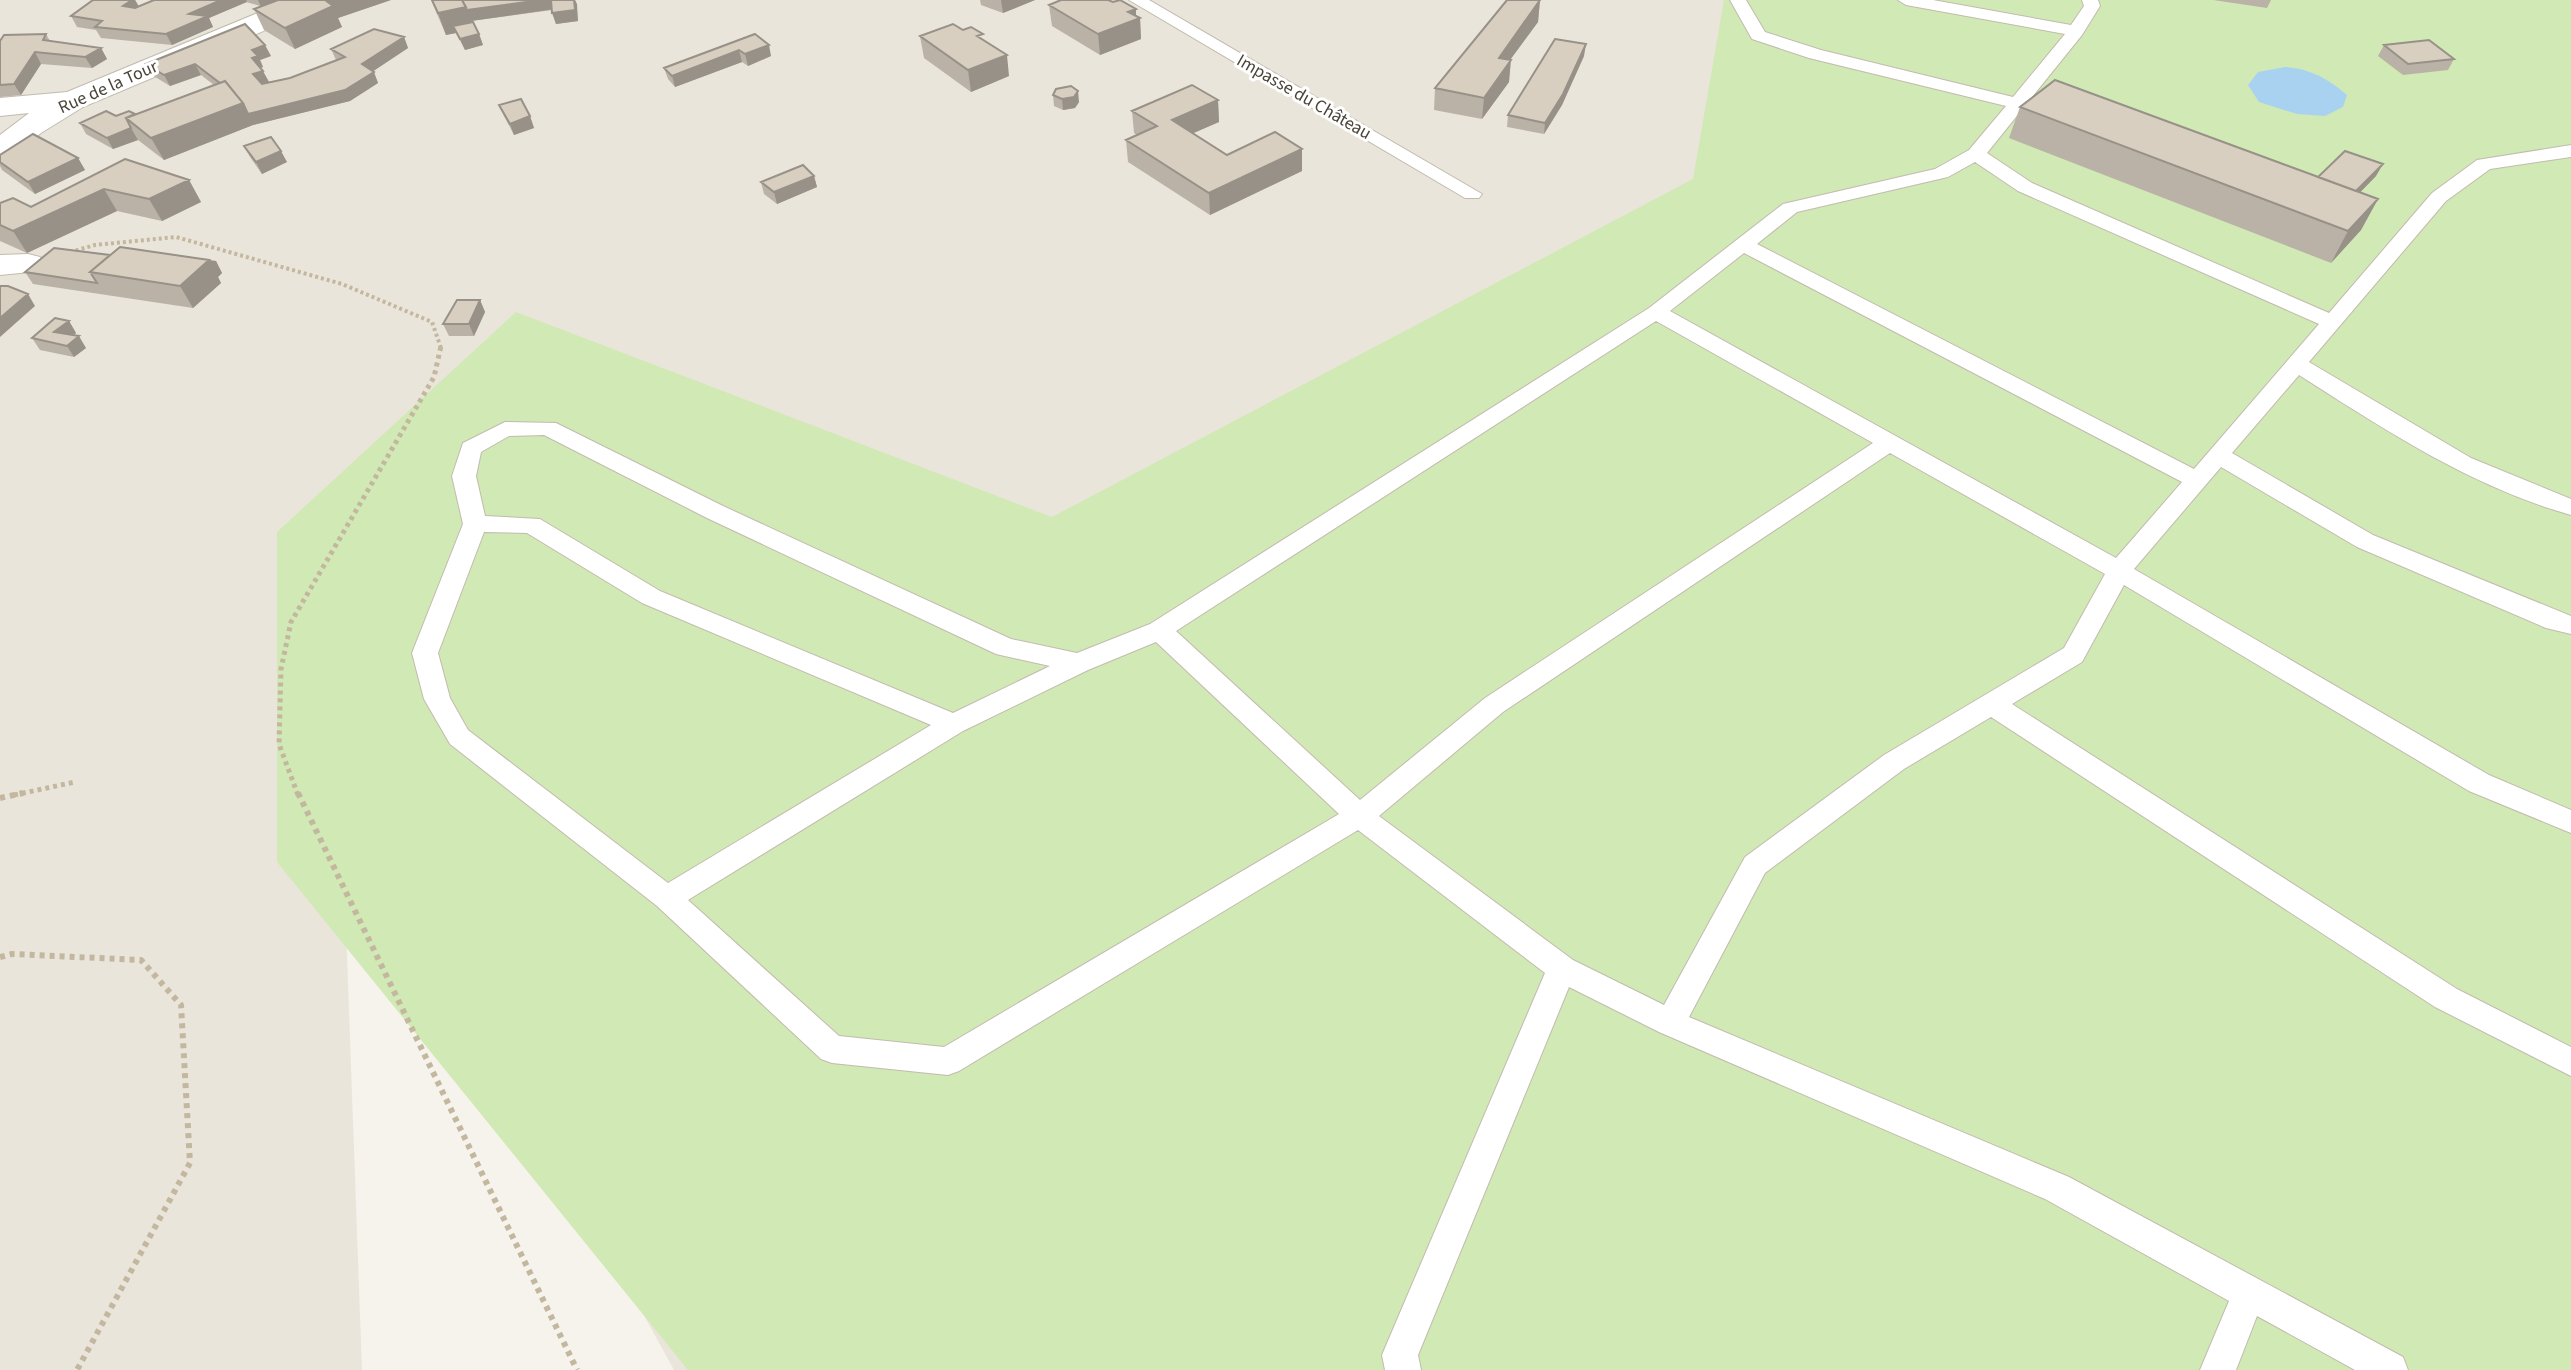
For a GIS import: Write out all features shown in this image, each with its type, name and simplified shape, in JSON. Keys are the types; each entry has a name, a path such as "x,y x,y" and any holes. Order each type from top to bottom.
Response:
{"street":[{"name":"Rue de la Tour","path":"0,151 30,126 72,101 313,0"},
{"path":"0,107 72,101"}],"lane":[{"name":"Impasse du Château","path":"1137,0 1472,194"},
{"path":"1738,0 1758,35 1815,54 2017,103"},
{"path":"1906,0 2076,31"},
{"path":"667,898 954,724 1079,663 1159,630 1656,312 1790,208 1941,173 1976,154 2076,31 2092,6 2090,0"},
{"path":"1670,1023 1755,865 1894,762 2073,655 2119,571 2439,197 2484,164 2571,151"},
{"path":"1976,154 2025,187 2332,322"},
{"path":"1742,244 2197,480"},
{"path":"1656,312 2119,571 2479,783 2571,822"},
{"path":"2297,364 2437,451 2537,497 2571,507"},
{"path":"1079,663 1005,647 715,512 548,428 505,429 471,448 464,476 475,524 425,653 437,699 459,737 667,898 832,1049 948,1061 1359,816 1494,705 1890,442"},
{"path":"2218,455 2365,541 2555,622 2571,625"},
{"path":"475,524 532,525 651,597 954,724"},
{"path":"1159,630 1359,816 1562,969 1670,1023 2057,1188 2390,1370"},
{"path":"1991,704 2446,998 2571,1062"},
{"path":"1403,1370 1400,1355 1562,969"},
{"path":"2218,1370 2249,1294"}],"path":[{"path":"14,264 95,245 176,237 342,284 432,322 441,347 434,377 291,622 281,669 279,744 301,802 577,1370"},
{"path":"0,798 75,782"},
{"path":"0,957 12,954 141,960 181,1005 190,1163 77,1370"}],"shaded area":[{"path":"0,0 2571,0 2571,1370 674,1370 340,762 362,1370 0,1370"}],"green space":[{"path":"1724,0 2571,0 2571,1370 688,1370 277,862 277,532 516,312 1052,517 1693,179"}],"water":[{"path":"2285,67 2311,73 2333,84 2347,95 2343,107 2325,116 2297,114 2259,102 2248,85 2258,72"}],"building":[{"path":"93,0 132,0 123,6 135,8 154,0 221,0 189,14 208,16 166,34 95,27 102,21 71,16"},
{"path":"278,0 325,0 333,6 285,28 254,9"},
{"path":"432,0 462,0 466,7 438,13"},
{"path":"462,0 541,0 467,10"},
{"path":"551,0 574,0 575,10 552,13"},
{"path":"1061,0 1120,0 1136,9 1128,12 1140,18 1098,34 1049,5"},
{"path":"1507,0 1540,0 1499,58 1511,60 1484,98 1435,88"},
{"path":"473,22 479,34 460,39 453,26"},
{"path":"245,24 265,45 252,50 258,56 252,58 263,71 253,74 262,84 290,78 345,57 331,49 374,29 404,37 362,64 374,72 345,90 248,114 225,81 220,83 195,64 164,75 146,64"},
{"path":"953,24 963,30 971,27 983,34 977,36 1007,55 968,70 920,36"},
{"path":"46,34 43,40 101,48 85,57 35,52 14,84 0,85 0,41 4,35"},
{"path":"755,34 769,45 745,54 739,50 672,76 664,68"},
{"path":"1555,39 1586,44 1563,94 1545,123 1508,115"},
{"path":"2429,40 2454,59 2408,64 2384,45"},
{"path":"2055,80 2378,199 2348,231 2020,107"},
{"path":"225,81 243,103 151,138 126,118"},
{"path":"1192,85 1218,100 1172,120 1227,155 1275,132 1302,149 1209,193 1126,140 1157,126 1132,111"},
{"path":"1071,86 1078,91 1074,97 1062,99 1053,95 1056,89"},
{"path":"521,99 530,116 510,124 499,105"},
{"path":"106,111 116,116 129,111 135,114 126,118 131,128 107,138 80,123"},
{"path":"33,134 78,158 28,182 0,162 0,155"},
{"path":"271,137 281,151 256,162 244,146"},
{"path":"2345,151 2383,164 2356,191 2318,177"},
{"path":"125,159 189,180 149,199 104,189 13,231 0,225 0,203 13,198 31,207"},
{"path":"803,165 814,176 774,192 761,182"},
{"path":"120,247 209,260 180,286 90,272"},
{"path":"54,248 110,255 90,272 97,283 25,272"},
{"path":"0,286 28,294 0,318"},
{"path":"457,300 480,300 469,324 443,324"},
{"path":"55,318 69,321 54,332 79,336 67,346 32,338"}]}
